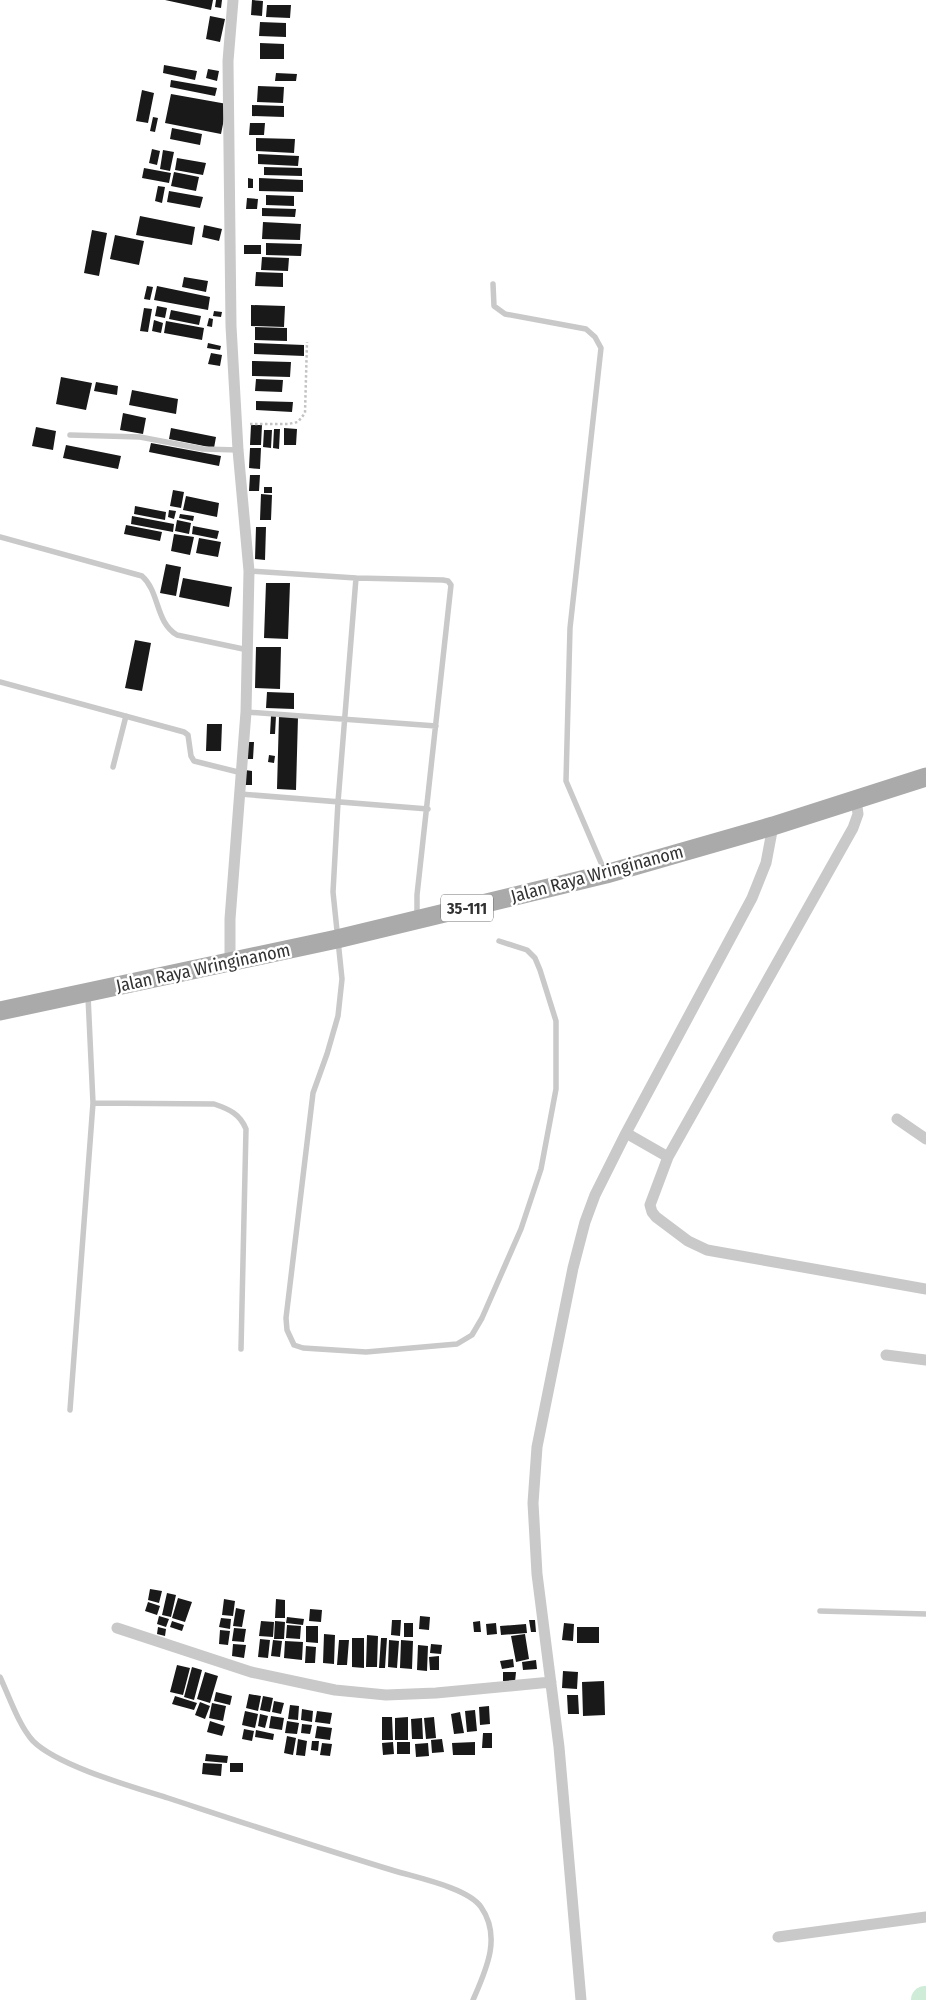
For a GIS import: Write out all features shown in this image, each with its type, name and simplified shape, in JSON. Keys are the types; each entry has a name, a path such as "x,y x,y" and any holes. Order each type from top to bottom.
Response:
{"main road":[{"name":"Jalan Raya Wringinanom","path":"0,1011 337,939 606,874 773,826 926,777"}],"street":[{"path":"230,963 230,919 246,712 249,571 238,450 231,326 228,61 233,0"},
{"path":"856,800 858,814 853,828 668,1157 652,1199 652,1212 673,1231 707,1250 926,1290"},
{"path":"581,2000 574,1906 551,1682 537,1574 533,1503 537,1447 580,1240 595,1195 626,1133 752,898 766,863 773,826"},
{"path":"897,1118 926,1139"},
{"path":"626,1133 668,1157"},
{"path":"886,1355 926,1360"},
{"path":"117,1628 251,1672 335,1690 386,1695 436,1693 551,1682"},
{"path":"778,1937 926,1916"}],"lane":[{"path":"493,284 494,306 506,314 586,329 595,337 601,348 570,628 566,781 606,874"},
{"path":"70,435 140,437 203,449 238,450"},
{"path":"0,537 142,576 148,580 157,606 169,630 177,635 248,650"},
{"path":"249,571 356,578 448,580 451,585 428,809 417,895 417,920"},
{"path":"356,578 344,719 333,892 342,979 338,1016 328,1054 313,1093 286,1318 287,1330 294,1345 303,1348 366,1352 457,1344 472,1335 482,1318 521,1229 541,1169 556,1089 556,1021 540,970 535,958 527,950 498,941"},
{"path":"0,682 184,732 188,735 191,756 194,761 242,773"},
{"path":"246,712 436,726"},
{"path":"113,767 126,716"},
{"path":"240,794 428,809"},
{"path":"70,1410 93,1103 88,993"},
{"path":"93,1103 214,1104 226,1108 242,1120 246,1129 241,1349"},
{"path":"820,1612 926,1614"},
{"path":"0,1677 23,1725 33,1741 62,1759 123,1784 326,1850 459,1890 480,1905 489,1919 491,1933 492,1948 489,1964 474,2000"}],"path":[{"path":"237,423 288,424 298,422 305,413 307,342"}],"building":[{"path":"165,0 213,0 211,10"},
{"path":"216,0 222,0 221,8 215,7"},
{"path":"252,0 263,1 262,16 251,15"},
{"path":"267,5 291,5 290,18 266,17"},
{"path":"210,16 225,19 220,42 206,39"},
{"path":"260,22 286,23 286,37 259,36"},
{"path":"260,43 284,44 284,59 260,59"},
{"path":"164,65 197,71 195,80 163,73"},
{"path":"208,69 219,71 217,81 206,78"},
{"path":"276,73 297,74 296,81 275,81"},
{"path":"171,80 217,88 215,96 170,87"},
{"path":"258,86 284,87 283,103 257,102"},
{"path":"142,90 154,93 148,123 136,121"},
{"path":"171,94 227,104 221,134 165,123"},
{"path":"252,105 284,106 284,117 252,116"},
{"path":"153,117 158,118 155,132 150,131"},
{"path":"250,123 265,123 264,135 249,135"},
{"path":"172,128 202,134 200,145 170,139"},
{"path":"256,138 295,139 294,153 256,151"},
{"path":"152,149 160,151 157,165 149,163"},
{"path":"163,150 174,152 170,171 160,169"},
{"path":"258,154 299,156 298,166 258,164"},
{"path":"177,158 206,163 203,175 175,170"},
{"path":"264,167 302,168 302,176 264,175"},
{"path":"144,168 171,173 169,183 142,178"},
{"path":"174,172 199,177 196,191 171,186"},
{"path":"248,178 253,179 253,188 248,188"},
{"path":"259,178 303,180 303,192 259,191"},
{"path":"158,186 165,187 162,203 155,201"},
{"path":"169,191 203,197 200,208 167,202"},
{"path":"266,195 294,196 294,206 266,205"},
{"path":"247,198 258,199 257,209 246,209"},
{"path":"262,208 296,209 295,217 262,216"},
{"path":"140,216 195,227 192,245 136,235"},
{"path":"263,222 301,224 300,240 262,239"},
{"path":"204,225 222,229 219,241 202,237"},
{"path":"92,230 107,233 99,276 84,273"},
{"path":"115,235 144,241 139,265 110,259"},
{"path":"266,243 302,244 301,256 266,255"},
{"path":"244,245 261,245 261,254 244,254"},
{"path":"262,257 289,258 288,271 261,270"},
{"path":"256,272 283,273 283,287 255,286"},
{"path":"184,277 208,281 206,292 182,287"},
{"path":"147,286 153,287 150,300 144,299"},
{"path":"157,286 210,297 208,310 154,300"},
{"path":"251,305 285,306 284,327 251,326"},
{"path":"157,306 167,308 165,318 155,316"},
{"path":"144,308 152,309 148,332 140,331"},
{"path":"171,310 201,316 199,325 169,319"},
{"path":"214,311 222,312 221,317 213,316"},
{"path":"209,318 213,319 212,327 207,326"},
{"path":"154,320 163,323 161,333 152,331"},
{"path":"166,321 204,328 202,340 164,333"},
{"path":"255,327 287,328 287,341 255,340"},
{"path":"208,343 221,346 220,350 207,348"},
{"path":"254,343 304,345 304,356 254,354"},
{"path":"211,353 222,355 220,366 208,364"},
{"path":"252,361 291,362 290,377 252,376"},
{"path":"61,377 92,383 86,410 56,404"},
{"path":"256,379 283,380 282,392 255,391"},
{"path":"96,382 118,386 117,395 94,391"},
{"path":"132,390 178,399 176,414 129,405"},
{"path":"256,401 293,402 292,412 256,410"},
{"path":"123,413 146,418 143,434 120,430"},
{"path":"251,425 262,425 261,445 250,445"},
{"path":"36,427 56,431 53,450 32,446"},
{"path":"171,428 216,437 214,448 169,439"},
{"path":"284,428 297,429 296,445 284,445"},
{"path":"274,429 280,429 279,449 273,448"},
{"path":"264,430 272,430 271,448 263,447"},
{"path":"151,443 221,456 219,466 149,452"},
{"path":"66,445 121,456 118,469 63,458"},
{"path":"250,448 261,448 260,469 249,468"},
{"path":"250,475 260,475 259,491 249,491"},
{"path":"264,487 272,487 272,493 264,493"},
{"path":"173,490 184,492 181,508 170,506"},
{"path":"261,494 272,495 271,520 260,520"},
{"path":"186,496 219,503 217,517 183,510"},
{"path":"135,506 166,512 165,520 134,514"},
{"path":"169,510 176,511 174,519 168,517"},
{"path":"180,514 194,516 193,521 179,518"},
{"path":"132,516 174,524 173,532 131,524"},
{"path":"177,520 191,523 189,534 175,531"},
{"path":"126,525 162,532 160,541 124,534"},
{"path":"193,526 219,531 217,539 192,534"},
{"path":"256,527 266,527 265,560 255,559"},
{"path":"174,534 194,537 190,555 171,551"},
{"path":"199,538 221,542 218,557 196,553"},
{"path":"166,564 181,567 176,596 160,593"},
{"path":"183,578 232,587 229,607 179,597"},
{"path":"266,583 290,583 288,639 264,638"},
{"path":"135,640 151,643 142,691 125,688"},
{"path":"256,647 281,647 280,689 255,688"},
{"path":"267,692 294,693 294,709 266,708"},
{"path":"271,716 276,716 275,734 270,734"},
{"path":"279,716 298,717 296,790 277,789"},
{"path":"207,724 222,724 221,751 206,751"},
{"path":"247,742 254,742 253,759 247,759"},
{"path":"269,755 275,756 274,763 268,762"},
{"path":"245,770 252,771 252,785 244,785"},
{"path":"150,1589 162,1591 159,1603 148,1600"},
{"path":"167,1593 176,1595 171,1617 162,1615"},
{"path":"178,1598 192,1602 185,1622 172,1618"},
{"path":"224,1599 235,1601 233,1616 222,1615"},
{"path":"276,1599 285,1600 285,1618 275,1618"},
{"path":"148,1602 160,1606 157,1615 145,1611"},
{"path":"236,1608 245,1610 242,1627 233,1626"},
{"path":"310,1609 322,1610 321,1622 309,1621"},
{"path":"159,1616 169,1619 166,1627 157,1624"},
{"path":"420,1616 430,1617 429,1630 419,1629"},
{"path":"287,1617 304,1619 303,1625 286,1623"},
{"path":"221,1618 231,1619 230,1629 219,1627"},
{"path":"392,1620 401,1620 400,1636 391,1635"},
{"path":"529,1620 535,1620 536,1632 531,1632"},
{"path":"172,1621 184,1625 182,1631 170,1627"},
{"path":"261,1621 274,1622 273,1637 259,1636"},
{"path":"275,1621 285,1622 284,1639 274,1639"},
{"path":"480,1621 481,1632 474,1632 473,1622"},
{"path":"404,1623 413,1623 413,1637 404,1637"},
{"path":"496,1623 497,1634 487,1635 486,1624"},
{"path":"564,1623 574,1624 573,1641 562,1640"},
{"path":"526,1624 527,1633 501,1635 500,1626"},
{"path":"287,1625 301,1626 300,1639 286,1638"},
{"path":"306,1626 318,1626 318,1643 306,1642"},
{"path":"158,1627 166,1629 165,1636 157,1634"},
{"path":"577,1627 599,1627 599,1643 577,1643"},
{"path":"234,1628 246,1629 244,1642 232,1641"},
{"path":"220,1630 230,1631 228,1645 219,1644"},
{"path":"324,1634 335,1635 334,1664 323,1663"},
{"path":"525,1634 529,1659 516,1662 511,1636"},
{"path":"367,1635 378,1636 377,1667 366,1667"},
{"path":"352,1638 364,1638 364,1668 352,1667"},
{"path":"381,1638 387,1638 385,1668 379,1668"},
{"path":"260,1639 270,1640 268,1658 258,1657"},
{"path":"273,1640 282,1641 280,1657 271,1656"},
{"path":"339,1640 349,1640 347,1665 337,1665"},
{"path":"389,1640 399,1641 397,1668 388,1667"},
{"path":"401,1640 413,1641 412,1669 400,1668"},
{"path":"285,1641 303,1642 302,1660 284,1658"},
{"path":"233,1644 246,1645 244,1658 232,1656"},
{"path":"431,1644 442,1645 441,1654 430,1653"},
{"path":"418,1645 428,1646 427,1671 417,1670"},
{"path":"306,1646 316,1647 315,1663 305,1663"},
{"path":"439,1656 439,1670 430,1670 429,1657"},
{"path":"513,1659 514,1667 502,1669 500,1661"},
{"path":"536,1660 537,1669 523,1670 522,1662"},
{"path":"177,1665 190,1668 183,1695 170,1692"},
{"path":"192,1667 202,1670 194,1700 184,1697"},
{"path":"563,1671 578,1672 577,1689 562,1688"},
{"path":"205,1672 218,1676 210,1703 197,1699"},
{"path":"503,1672 516,1672 515,1682 503,1681"},
{"path":"604,1681 605,1715 583,1716 582,1682"},
{"path":"216,1692 232,1696 230,1705 214,1701"},
{"path":"249,1694 261,1696 258,1711 246,1708"},
{"path":"567,1695 578,1695 579,1714 568,1714"},
{"path":"175,1696 197,1703 194,1710 172,1704"},
{"path":"263,1696 273,1698 270,1712 260,1710"},
{"path":"274,1701 284,1703 281,1714 272,1712"},
{"path":"200,1702 210,1706 205,1719 195,1715"},
{"path":"212,1703 226,1706 223,1721 209,1718"},
{"path":"290,1705 299,1706 298,1720 288,1719"},
{"path":"489,1706 490,1724 480,1725 479,1707"},
{"path":"302,1709 313,1711 312,1722 301,1720"},
{"path":"475,1710 477,1731 467,1732 465,1711"},
{"path":"245,1711 258,1714 255,1728 242,1725"},
{"path":"317,1711 332,1713 330,1724 315,1722"},
{"path":"460,1712 464,1733 454,1734 451,1714"},
{"path":"260,1714 268,1716 265,1728 258,1726"},
{"path":"271,1716 284,1718 282,1730 269,1728"},
{"path":"382,1717 392,1717 393,1740 382,1740"},
{"path":"408,1717 408,1740 395,1740 395,1718"},
{"path":"434,1717 436,1738 426,1739 424,1718"},
{"path":"422,1718 423,1739 412,1739 411,1719"},
{"path":"210,1721 225,1726 222,1736 207,1732"},
{"path":"287,1721 299,1723 297,1734 285,1733"},
{"path":"302,1724 312,1725 310,1734 301,1733"},
{"path":"317,1726 332,1728 330,1740 315,1738"},
{"path":"244,1729 254,1731 252,1741 242,1739"},
{"path":"256,1730 274,1734 273,1740 255,1737"},
{"path":"483,1733 492,1733 492,1748 482,1748"},
{"path":"287,1736 296,1738 293,1755 284,1753"},
{"path":"298,1739 307,1741 305,1756 296,1755"},
{"path":"442,1739 444,1752 432,1753 431,1740"},
{"path":"312,1741 319,1741 318,1751 311,1750"},
{"path":"393,1742 394,1754 383,1755 382,1743"},
{"path":"397,1742 410,1742 410,1754 397,1754"},
{"path":"475,1742 475,1755 453,1755 452,1743"},
{"path":"322,1743 332,1744 330,1756 320,1755"},
{"path":"428,1743 429,1756 416,1757 415,1744"},
{"path":"206,1754 228,1756 227,1763 205,1761"},
{"path":"203,1763 222,1764 221,1776 202,1774"},
{"path":"230,1763 243,1763 243,1772 230,1772"}]}
